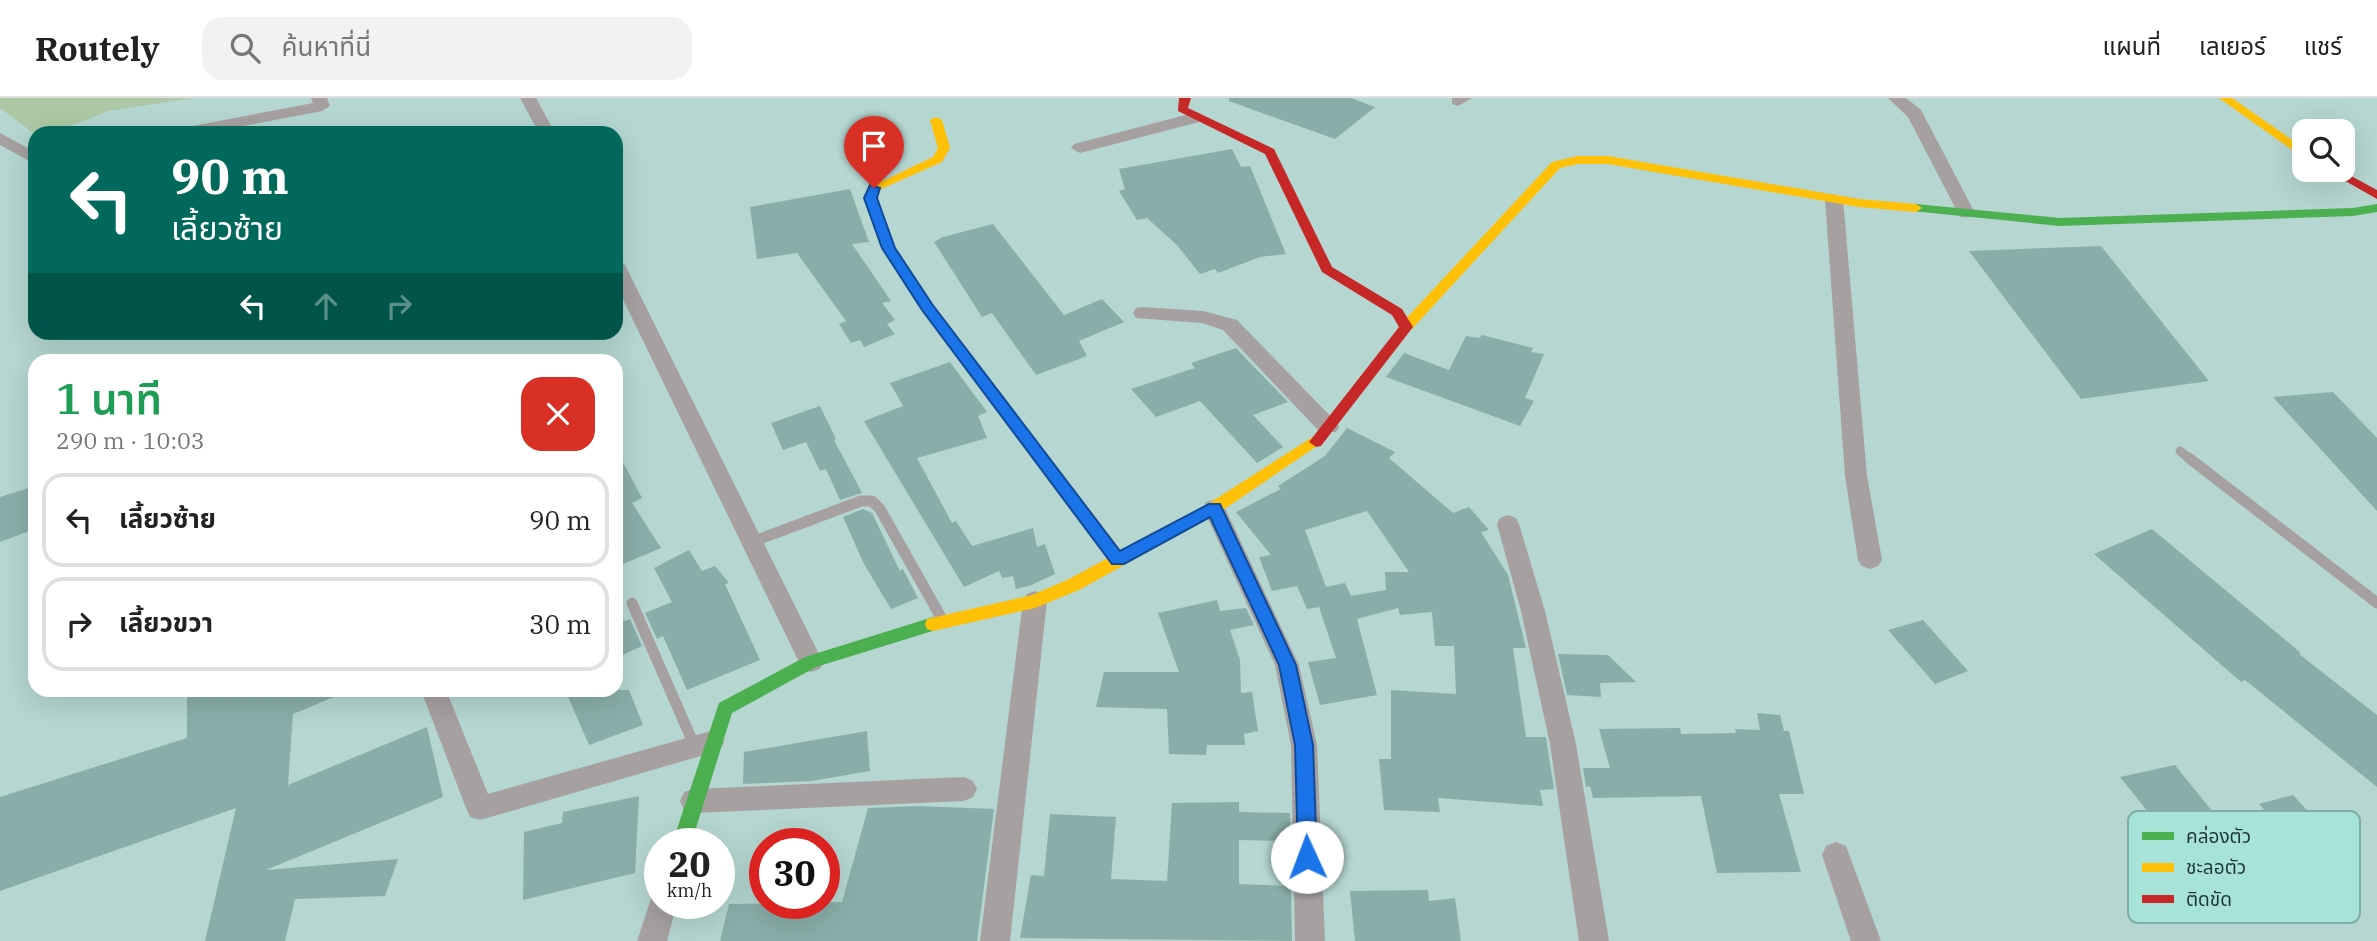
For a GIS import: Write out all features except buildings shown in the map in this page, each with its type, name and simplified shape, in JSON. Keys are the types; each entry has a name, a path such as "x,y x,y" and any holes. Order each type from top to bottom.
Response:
{"street":[{"path":"218,126 322,106 319,98"},
{"path":"528,98 543,126"},
{"path":"1185,98 1182,109 1270,152 1327,269 1397,312 1406,327"},
{"path":"1896,98 1915,114 1966,213"},
{"path":"2225,98 2292,146"},
{"path":"1080,148 1198,117"},
{"path":"936,120 944,148 938,159 874,188 870,198 889,248 927,307 1118,560"},
{"path":"0,138 28,155"},
{"path":"686,828 694,801 703,744 724,708 811,662 944,622 1035,601 1214,508 1313,446 1406,327 1556,165 1578,160 1608,160 1834,199 2060,222 2353,212 2377,208"},
{"path":"2354,182 2377,195"},
{"path":"1834,199 1856,476 1870,561"},
{"path":"623,279 811,662"},
{"path":"1143,313 1203,317 1230,325 1328,427"},
{"path":"1214,508 1287,665 1304,745 1310,941"},
{"path":"1508,524 1533,611 1563,744 1594,941"},
{"path":"995,941 1035,601"},
{"path":"437,697 480,808 703,744"},
{"path":"694,801 964,789"},
{"path":"1836,855 1866,941"},
{"path":"652,941 658,919"}],"lane":[{"path":"2180,451 2377,603"},
{"path":"752,542 853,504 872,501 880,509 944,622"},
{"path":"632,603 703,744"}],"green space":[{"path":"0,98 192,98 109,111 70,126 28,126 28,129 0,108"}],"traffic: fast":[{"path":"1916,208 2060,222 2353,212 2377,208"},
{"path":"686,828 725,708 811,662 933,624"}],"traffic: slow":[{"path":"2225,98 2292,146"},
{"path":"936,120 944,148 938,159 874,188 870,198 889,248 927,307 1118,560"},
{"path":"1406,327 1556,165 1578,160 1608,160 1859,203 1916,208"},
{"path":"933,624 1035,601 1073,585 1214,508 1316,442"}],"traffic: jam":[{"path":"1185,98 1182,109 1270,152 1327,269 1397,312 1406,327 1316,442"},
{"path":"2354,182 2377,195"}],"route":[{"path":"874,188 870,198 889,248 927,307 1118,560 1214,508 1287,665 1304,745 1307,857"}]}
